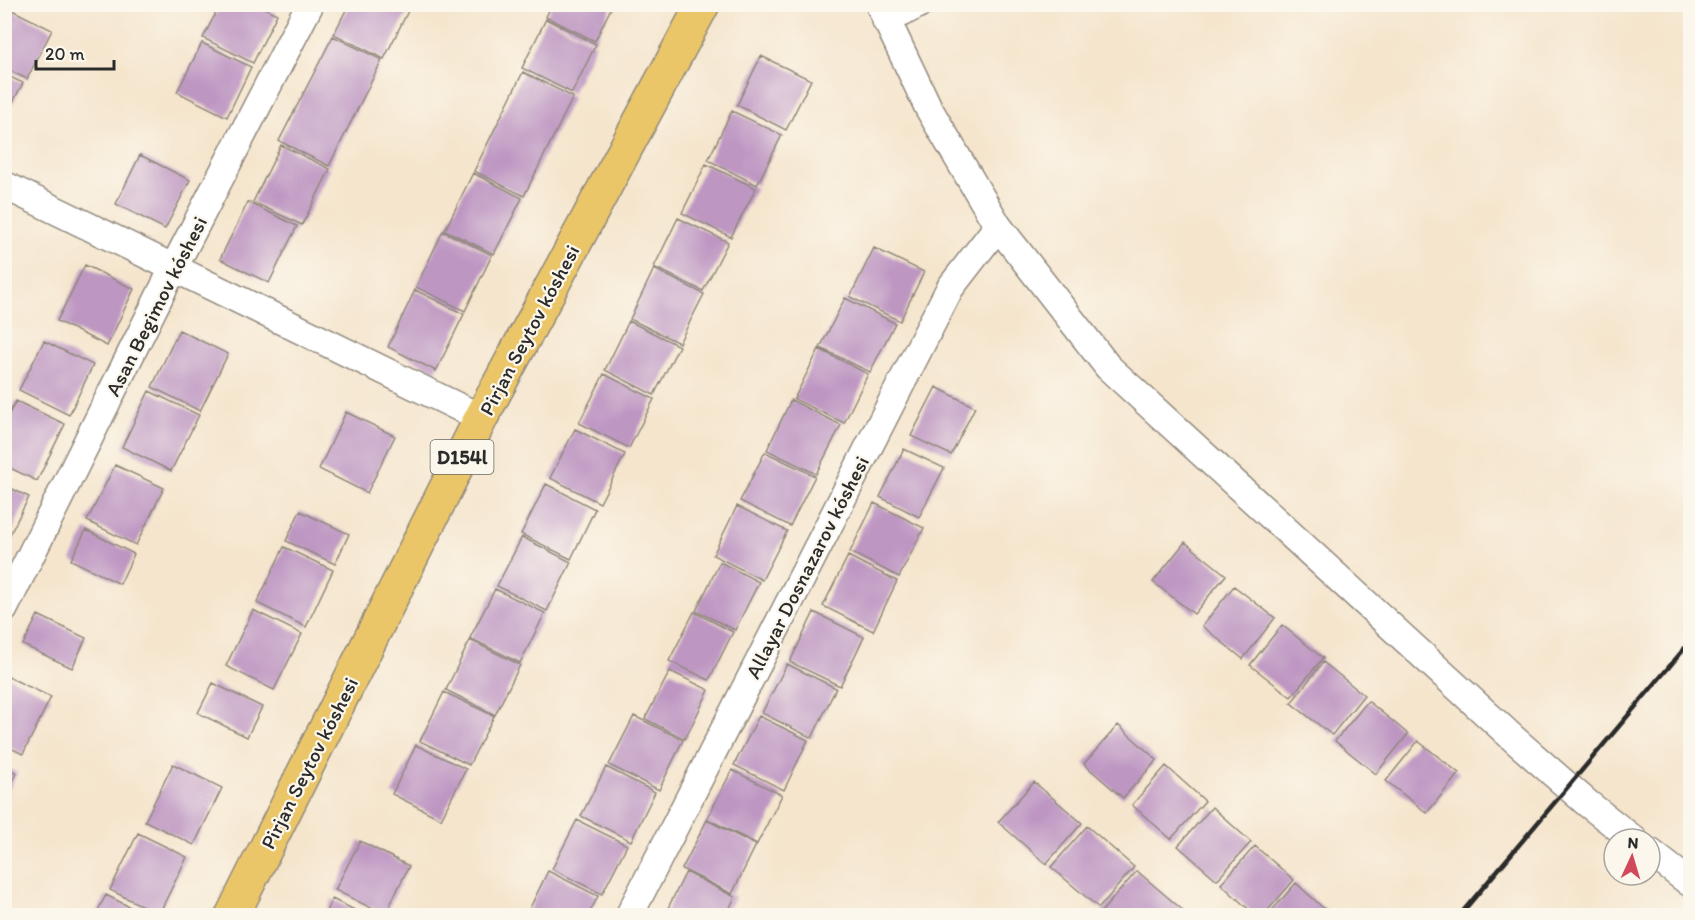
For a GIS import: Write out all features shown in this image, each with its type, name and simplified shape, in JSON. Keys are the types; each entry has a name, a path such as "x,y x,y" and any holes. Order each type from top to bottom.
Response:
{"main road":[{"name":"Pirjan Seytov kóshesi","path":"232,915 481,418 703,4"}],"street":[{"name":"Asan Begimov kóshesi","path":"4,609 174,267 310,4"},
{"path":"919,4 883,13 929,109 998,226 1108,367 1532,755 1580,798 1617,827"},
{"path":"4,185 481,418"},
{"name":"Allayar Dosnazarov kóshesi","path":"629,915 950,288 998,226"},
{"path":"1662,862 1690,884"}],"building":[{"path":"349,4 399,4 409,9 384,59 334,34"},
{"path":"552,4 613,4 595,41 546,17"},
{"path":"220,5 258,5 277,14 253,63 203,38"},
{"path":"4,6 52,30 27,79 4,68"},
{"path":"546,19 596,44 572,93 522,68"},
{"path":"333,36 382,60 329,166 279,141"},
{"path":"202,43 251,67 227,117 177,92"},
{"path":"761,56 811,80 786,130 737,105"},
{"path":"523,72 573,97 524,196 474,171"},
{"path":"4,74 23,83 4,119"},
{"path":"732,111 782,135 757,185 708,160"},
{"path":"281,145 330,169 302,225 253,202"},
{"path":"140,155 190,180 165,229 116,204"},
{"path":"706,164 756,188 731,237 682,213"},
{"path":"473,173 522,198 494,254 445,230"},
{"path":"248,202 297,226 269,283 220,259"},
{"path":"678,218 728,242 703,291 654,267"},
{"path":"443,231 492,255 465,311 416,287"},
{"path":"874,248 924,272 900,321 850,297"},
{"path":"85,265 134,289 107,346 57,321"},
{"path":"654,269 704,294 679,343 630,319"},
{"path":"415,290 464,314 436,371 388,347"},
{"path":"845,298 895,323 870,372 820,348"},
{"path":"629,321 679,346 654,395 605,370"},
{"path":"179,330 228,354 200,411 152,387"},
{"path":"44,341 93,365 69,415 19,390"},
{"path":"819,349 868,374 844,423 794,399"},
{"path":"604,374 654,399 629,448 579,423"},
{"path":"936,387 975,407 951,455 911,436"},
{"path":"149,391 199,415 171,471 122,447"},
{"path":"791,400 841,425 816,474 767,450"},
{"path":"16,401 65,424 37,481 4,465 4,423"},
{"path":"346,412 395,436 367,493 319,469"},
{"path":"575,429 625,454 600,503 550,478"},
{"path":"904,449 944,468 919,517 880,497"},
{"path":"765,452 815,476 790,526 740,501"},
{"path":"115,465 164,488 136,545 87,521"},
{"path":"546,484 595,509 571,559 521,534"},
{"path":"4,485 29,497 4,546"},
{"path":"874,503 924,528 899,577 850,552"},
{"path":"737,506 787,531 762,580 713,555"},
{"path":"300,511 349,534 335,564 286,541"},
{"path":"86,530 134,554 120,584 71,560"},
{"path":"522,537 571,562 547,611 497,586"},
{"path":"1185,542 1226,575 1194,614 1153,582"},
{"path":"284,547 333,570 306,627 257,603"},
{"path":"848,556 897,581 873,631 823,606"},
{"path":"720,562 759,582 735,630 696,611"},
{"path":"1234,586 1275,618 1243,659 1202,626"},
{"path":"495,589 545,613 520,663 470,638"},
{"path":"253,610 302,634 274,690 226,666"},
{"path":"694,612 733,632 709,680 669,661"},
{"path":"814,612 864,637 840,686 790,662"},
{"path":"38,615 86,638 72,668 23,645"},
{"path":"1282,625 1323,658 1291,697 1250,665"},
{"path":"470,640 520,665 495,715 446,690"},
{"path":"1323,662 1364,695 1332,735 1291,703"},
{"path":"787,664 836,688 812,738 762,713"},
{"path":"670,671 709,690 685,739 645,719"},
{"path":"4,675 51,697 23,754 4,745"},
{"path":"213,683 262,707 247,737 198,713"},
{"path":"444,692 494,716 469,765 420,741"},
{"path":"1368,701 1408,734 1376,774 1335,741"},
{"path":"634,716 683,740 659,790 609,765"},
{"path":"759,716 808,740 784,790 734,765"},
{"path":"1118,725 1157,760 1123,798 1084,764"},
{"path":"1418,741 1459,773 1427,813 1386,781"},
{"path":"416,745 466,769 441,819 392,794"},
{"path":"173,764 222,788 194,845 145,821"},
{"path":"4,766 17,773 4,799"},
{"path":"1166,766 1205,801 1171,839 1132,805"},
{"path":"606,767 655,792 631,841 581,816"},
{"path":"732,770 782,795 757,844 707,819"},
{"path":"1034,782 1082,823 1046,864 998,822"},
{"path":"1212,807 1251,842 1217,880 1178,846"},
{"path":"577,820 627,845 602,894 552,869"},
{"path":"707,820 756,845 732,894 682,869"},
{"path":"1087,826 1134,867 1099,908 1051,867"},
{"path":"138,833 187,857 159,914 110,890"},
{"path":"360,841 409,866 385,915 335,890"},
{"path":"1255,846 1294,880 1263,916 1256,916 1221,884"},
{"path":"548,871 598,896 588,916 526,916"},
{"path":"1137,871 1185,912 1182,916 1106,916 1101,912"},
{"path":"686,872 735,897 726,916 664,916"},
{"path":"1296,883 1332,916 1267,916"},
{"path":"106,895 148,916 95,916"},
{"path":"332,899 367,916 324,916"}],"railway":[{"path":"1459,916 1690,642"}]}
